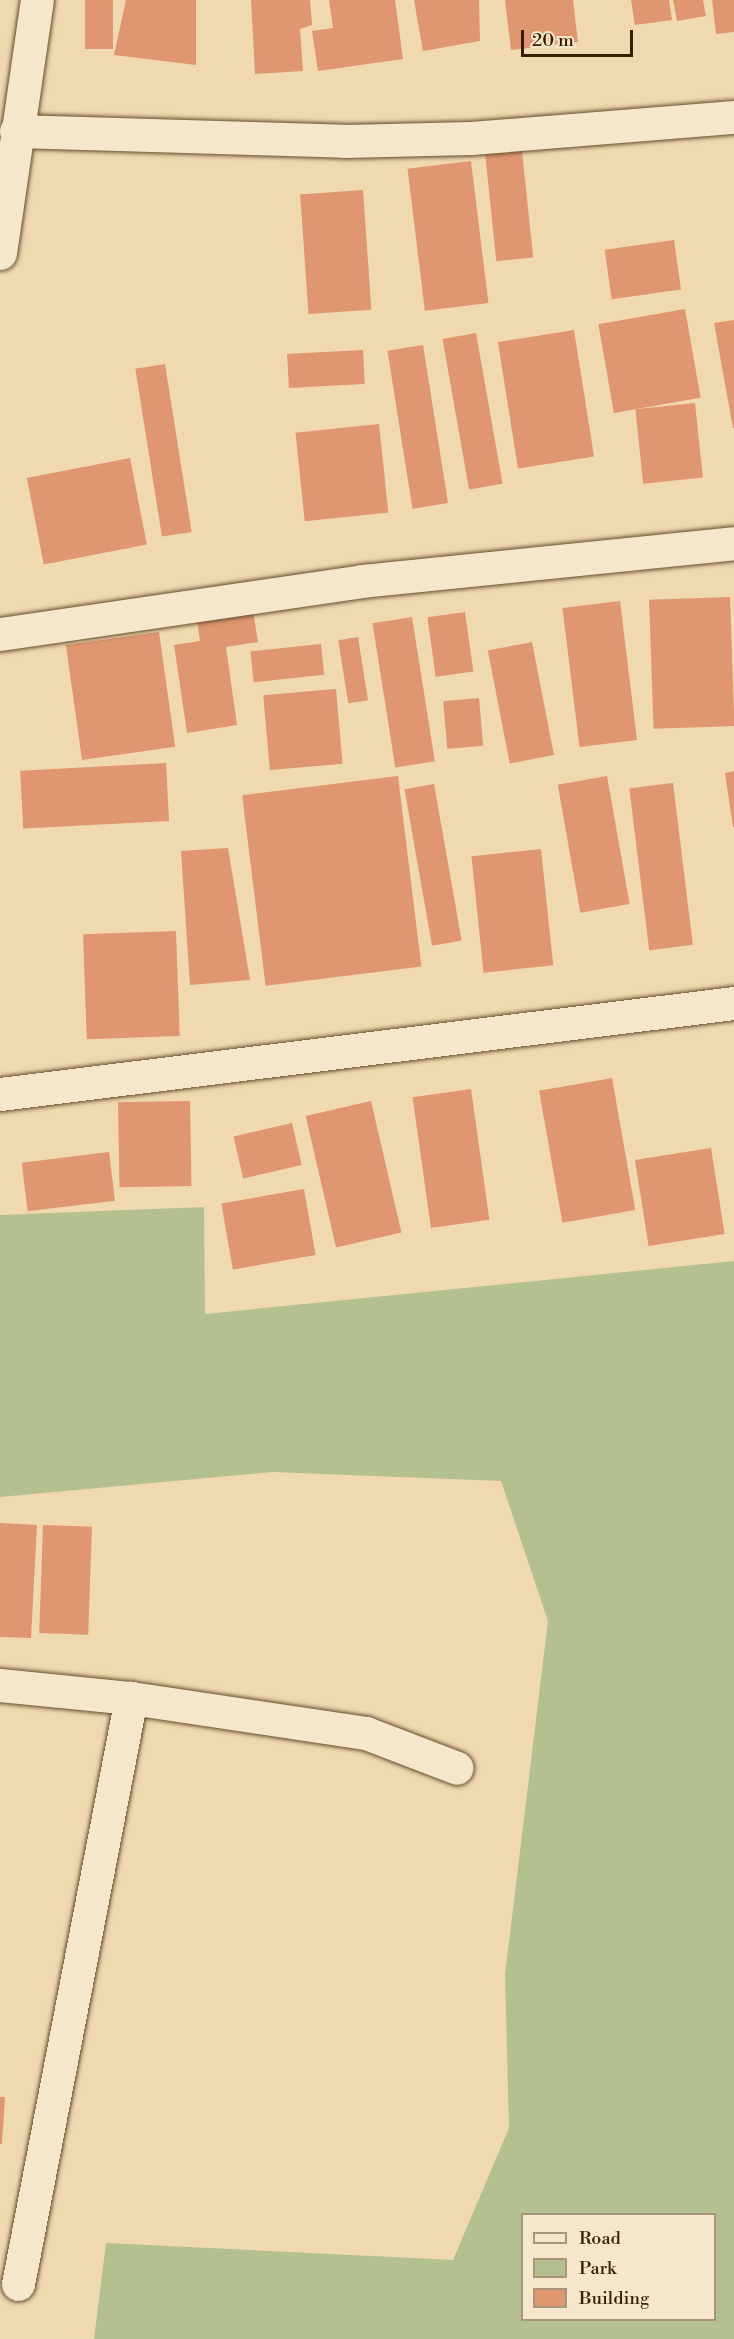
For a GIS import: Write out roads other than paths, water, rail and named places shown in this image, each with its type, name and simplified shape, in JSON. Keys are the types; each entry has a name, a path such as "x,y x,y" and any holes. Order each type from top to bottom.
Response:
{"street":[{"path":"0,253 16,131 37,0"},
{"path":"16,131 345,141 471,138 734,117"},
{"path":"0,634 362,581 734,543"},
{"path":"0,1094 734,1003"},
{"path":"0,1685 131,1698 366,1733 457,1768"},
{"path":"18,2284 131,1698"}]}
